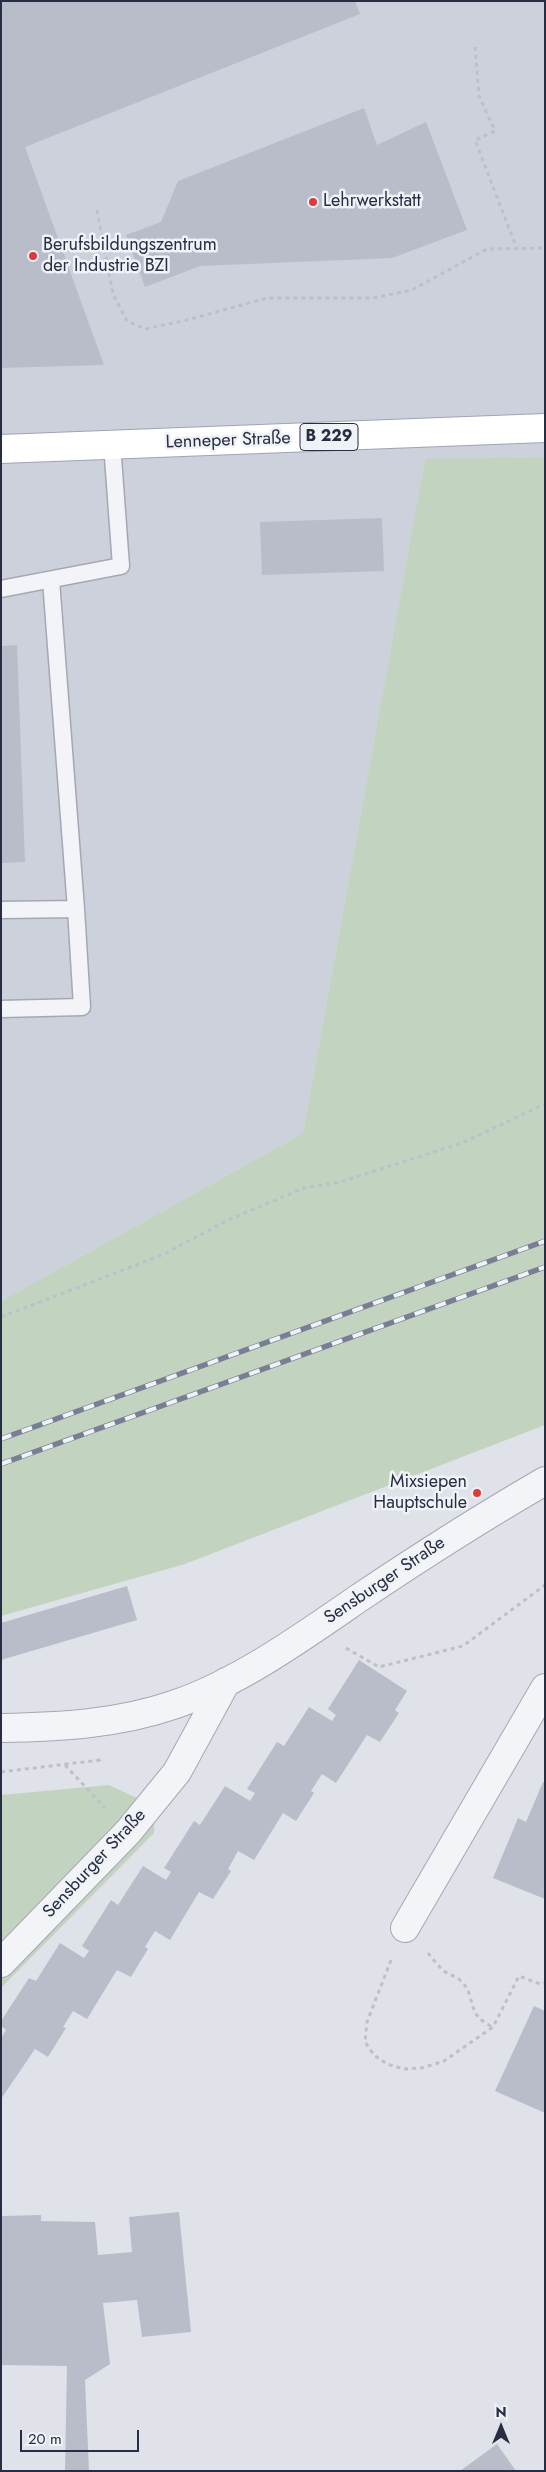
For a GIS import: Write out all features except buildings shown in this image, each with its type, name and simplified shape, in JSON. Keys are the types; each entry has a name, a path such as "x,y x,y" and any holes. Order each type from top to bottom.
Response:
{"main road":[{"name":"Lenneper Straße","path":"1,449 545,428"}],"street":[{"name":"Sensburger Straße","path":"1,1728 110,1721 173,1705 226,1682 312,1630 460,1531 545,1481"},
{"name":"Sensburger Straße","path":"1,1963 128,1832 177,1772 226,1682"},
{"path":"405,1928 545,1688"}],"lane":[{"path":"1,589 121,566 112,444"},
{"path":"1,1009 82,1007 51,580"},
{"path":"1,910 76,909"}],"path":[{"path":"475,47 480,96 495,131 475,140 517,249"},
{"path":"97,210 113,294 127,321 145,329 187,320 267,298 373,298 412,290 486,249 545,248"},
{"path":"1,1317 162,1255 228,1220 304,1188 340,1182 462,1143 545,1104"},
{"path":"312,1630 379,1667 463,1646 545,1585"},
{"path":"64,1764 128,1832"},
{"path":"493,2027 482,2022 476,2016 466,1988 460,1980 444,1972 405,1928 367,2022 365,2042 374,2055 388,2064 404,2069 422,2068 444,2061 493,2027 519,1976 540,1984 545,1983"}],"shaded area":[{"path":"1,1 545,1 545,457 425,460 303,1133 1,1301"}],"green space":[{"path":"545,457 545,1425 185,1564 1,1616 1,1301 303,1133 425,459"},
{"path":"109,1785 154,1806 154,1833 1,1988 1,1795"}],"railway":[{"path":"1,1439 545,1241"},
{"path":"1,1464 545,1267"}],"place":[{"name":"Lehrwerkstatt","path":"313,202"},
{"name":"Berufsbildungszentrum der Industrie BZI","path":"33,256"},
{"name":"Mixsiepen Hauptschule","path":"477,1493"}]}
